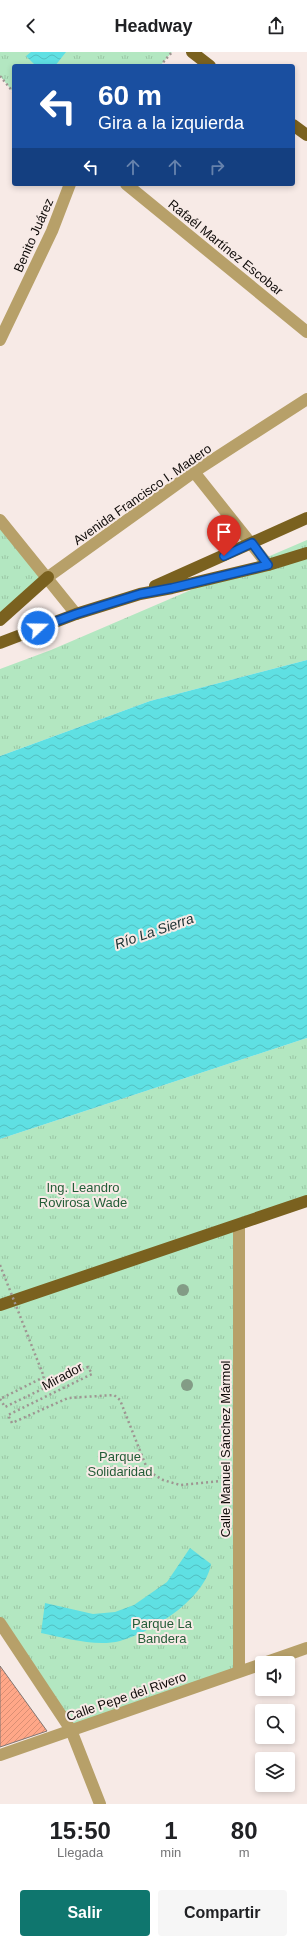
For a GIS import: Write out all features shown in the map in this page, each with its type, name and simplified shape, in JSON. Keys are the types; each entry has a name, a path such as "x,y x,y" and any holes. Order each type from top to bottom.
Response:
{"main road":[{"path":"192,52 207,64"},
{"path":"295,126 307,134"},
{"path":"140,594 307,518"},
{"path":"0,643 76,614 140,594 172,588 307,554"},
{"name":"Avenida Francisco I. Madero","path":"0,620 48,577"},
{"path":"0,1305 307,1201"}],"street":[{"name":"Benito Juárez","path":"0,340 52,231 69,186"},
{"name":"Rafaél Martínez Escobar","path":"128,186 307,332"},
{"name":"Avenida Francisco I. Madero","path":"48,577 194,472 307,399"},
{"path":"194,472 268,565"},
{"path":"0,520 48,577 76,614"},
{"name":"Calle Manuel Sánchez Mármol","path":"239,1225 240,1672"},
{"path":"0,1623 71,1730 100,1804"},
{"name":"Calle Pepe del Rivero","path":"284,1656 307,1648"},
{"name":"Calle Pepe del Rivero","path":"0,1755 255,1666"}],"path":[{"path":"162,64 172,52"},
{"path":"0,76 12,91"},
{"name":"Mirador","path":"0,1265 44,1377 0,1399 5,1407 88,1367 92,1374 8,1415 12,1423 68,1398 114,1395 120,1400 148,1471 163,1480 180,1485 239,1480"}],"green space":[{"path":"0,52 172,52 162,64 12,64 12,91 0,76"},
{"path":"0,520 48,577 0,620"},
{"path":"307,540 307,660 150,701 0,756 0,669 51,650"},
{"name":"Parque Solidaridad","path":"307,1038 307,1201 239,1226 239,1672 71,1730 0,1623 0,1139"}],"water":[{"path":"31,52 66,52 57,64 34,64 26,56"},
{"name":"Río La Sierra","path":"307,660 307,1038 0,1139 0,756 150,701"},
{"path":"190,1548 211,1564 207,1577 199,1590 188,1601 161,1622 147,1630 133,1637 111,1643 80,1641 41,1633 45,1603 93,1614 115,1612 134,1605 167,1582"}],"building":[{"path":"0,1666 47,1731 0,1747"}],"route":[{"path":"38,628 76,614 140,594 172,588 268,565 252,543 224,556"}],"park label":[{"name":"Ing. Leandro Rovirosa Wade","path":"83,1194"},
{"name":"Parque La Bandera","path":"162,1630"}]}
